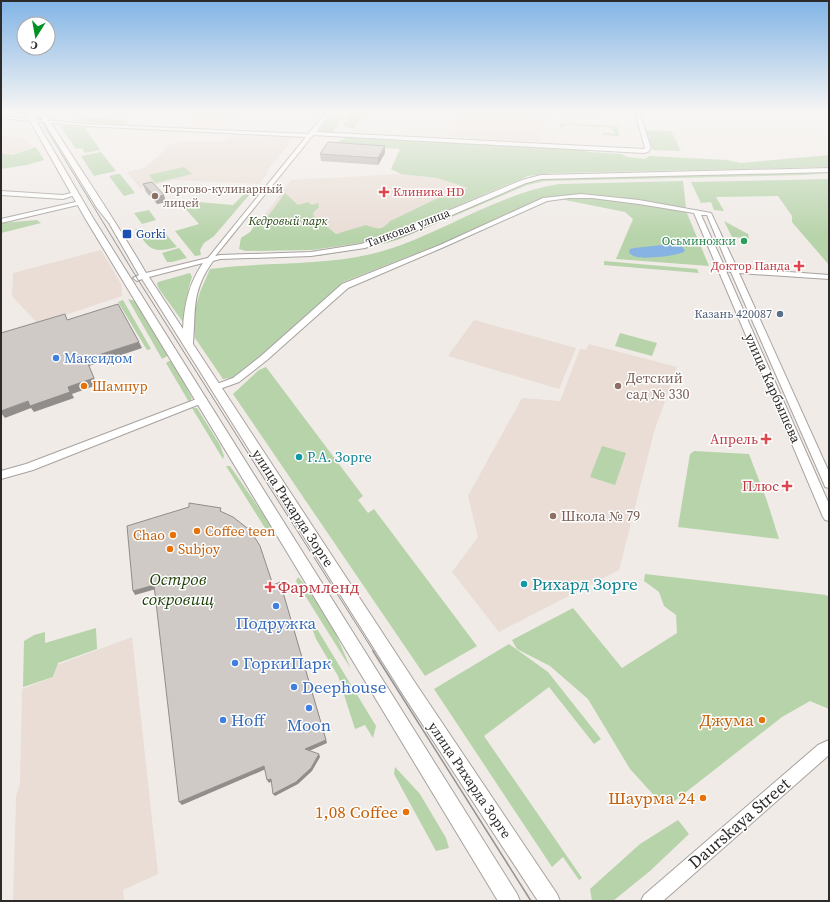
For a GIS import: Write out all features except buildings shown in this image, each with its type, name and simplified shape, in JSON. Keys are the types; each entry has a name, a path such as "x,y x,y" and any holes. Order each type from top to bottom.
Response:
{"main road":[{"name":"улица Рихарда Зорге","path":"52,154 80,203 510,901"},
{"name":"улица Рихарда Зорге","path":"68,154 410,690 550,901"},
{"name":"Танковая улица","path":"130,283 207,262 310,254 362,246 405,232 524,181 541,177 829,170"},
{"name":"Танковая улица","path":"207,262 225,263 326,258 362,253 402,241 529,186 547,182 829,175"},
{"path":"80,203 96,200"},
{"path":"188,344 187,316 191,297 207,262"}],"street":[{"path":"207,262 295,154"},
{"path":"1,193 63,197 75,194"},
{"path":"216,388 236,380 345,286 442,246 545,199 575,196 601,196 697,212"},
{"path":"1,221 80,203"},
{"name":"улица Карбышева","path":"697,212 829,517"},
{"name":"улица Карбышева","path":"697,212 709,214 829,484"},
{"path":"721,269 829,277"},
{"path":"1,476 29,467 202,400"},
{"name":"Daurskaya Street","path":"650,901 823,750 829,748"}],"shaded area":[{"path":"161,154 281,154 267,171 267,174 259,184 174,180 140,188 127,172 144,168"},
{"path":"401,174 437,178 469,188 440,197 390,221 385,227 336,234 317,221 264,216 291,180"},
{"path":"101,250 121,284 122,296 38,324 12,296 13,273"},
{"path":"474,320 576,348 559,389 448,356"},
{"name":"Школа № 79","path":"589,344 677,367 654,432 619,570 499,632 452,572 478,537 468,496 522,398 560,401 580,349 586,350"},
{"path":"132,637 158,874 123,890 124,901 13,901 16,797 20,784 22,689 54,677 57,665"}],"green space":[{"path":"1,154 40,154 44,160 27,165 1,169"},
{"path":"103,154 116,171 94,176 81,156"},
{"name":"Кедровый парк","path":"398,154 621,154 627,157 645,159 649,156 727,160 741,163 829,155 829,167 554,173 528,176 393,233 361,243 312,250 246,251 239,249 241,238 250,232 260,218 266,219 285,193 298,205 308,202 312,205 318,203 319,207 313,213 314,216 336,234 366,225 381,228 390,221 440,197 468,188 437,178 401,174 391,169"},
{"path":"184,167 192,174 155,183 149,175"},
{"path":"829,171 829,173 805,175 545,181 527,185 397,240 372,247 319,256 224,259 318,255 369,247 395,238 538,179"},
{"path":"120,174 135,193 124,196 109,176"},
{"path":"829,179 829,265 792,222 792,216 778,196 716,197 724,211 714,210 711,202 701,203 691,182"},
{"path":"683,181 686,208 633,199 596,195 578,194 544,199 443,243 343,282 238,377 223,379 195,338 194,314 200,292 210,269 319,262 362,256 383,251 427,234 513,196 559,184"},
{"path":"245,193 250,194 214,236 204,243 200,250 201,255 195,256 175,231 199,224 181,204 199,202 233,205"},
{"path":"561,198 611,199 686,211 709,266 616,259 633,219 625,212"},
{"path":"149,210 156,220 142,224 134,213"},
{"path":"37,220 41,223 1,233 1,223"},
{"path":"724,221 748,234 749,238 732,237"},
{"path":"135,229 165,233 177,247 156,250 144,241"},
{"path":"179,248 187,258 167,262 162,253"},
{"path":"604,261 697,269 699,273 604,265"},
{"path":"190,273 192,277 183,322 157,284 158,282"},
{"path":"128,299 135,301 145,314 169,355 162,359"},
{"path":"123,300 151,349 147,350 118,302"},
{"path":"620,333 657,343 652,356 615,346"},
{"path":"172,361 192,398 189,402 166,363"},
{"path":"266,367 363,496 358,500 368,513 374,509 477,646 425,676 233,394 259,370"},
{"path":"192,408 197,408 220,445 224,456 223,459"},
{"path":"602,446 626,453 615,485 590,477"},
{"path":"694,451 749,454 767,501 779,539 678,527 690,454"},
{"path":"226,466 230,466 274,530 265,528"},
{"path":"645,574 826,595 829,597 829,709 810,701 782,717 672,803 661,803 630,769 588,699 550,666 517,649 512,640 573,608 622,668 677,633 676,615 664,606 659,592 644,581"},
{"path":"298,577 311,591 334,630 351,669 296,581"},
{"path":"311,619 376,726 373,738 365,725 355,729 338,676 316,639 309,620"},
{"path":"96,628 97,649 58,663 53,677 23,687 24,641 34,635 45,632 45,643"},
{"path":"509,644 548,672 601,739 594,744 549,687 484,736 582,878 579,880 563,857 552,867 434,689"},
{"path":"395,767 420,794 446,838 449,848 436,851 394,774"},
{"path":"678,820 689,834 650,871 613,901 592,901 590,889 640,844"}],"water":[{"path":"672,244 682,246 685,251 669,256 647,258 636,257 631,255 629,252 630,249 634,248"}],"tram line":[{"path":"62,154 137,278 374,652"},
{"path":"373,651 531,901"}],"place":[{"name":"Клиника HD","path":"384,192"},
{"name":"Торгово-кулинарный лицей","path":"155,196"},
{"name":"Gorki","path":"127,234"},
{"name":"Осьминожки","path":"744,241"},
{"name":"Доктор Панда","path":"799,266"},
{"name":"Казань 420087","path":"780,314"},
{"name":"Максидом","path":"56,358"},
{"name":"Шампур","path":"84,386"},
{"name":"Детский сад № 330","path":"618,386"},
{"name":"Апрель","path":"766,439"},
{"name":"Р.А. Зорге","path":"299,457"},
{"name":"Плюс","path":"787,486"},
{"name":"Школа № 79","path":"553,516"},
{"name":"Coffee teen","path":"197,531"},
{"name":"Chao","path":"173,535"},
{"name":"Subjoy","path":"170,549"},
{"name":"Рихард Зорге","path":"524,584"},
{"name":"Фармленд","path":"270,587"},
{"name":"Подружка","path":"276,606"},
{"name":"ГоркиПарк","path":"235,663"},
{"name":"Deephouse","path":"294,687"},
{"name":"Moon","path":"309,708"},
{"name":"Hoff","path":"223,720"},
{"name":"Джума","path":"762,720"},
{"name":"Шаурма 24","path":"703,798"},
{"name":"1,08 Coffee","path":"406,812"}],"park label":[{"name":"Остров сокровищ","path":"178,589"}]}
